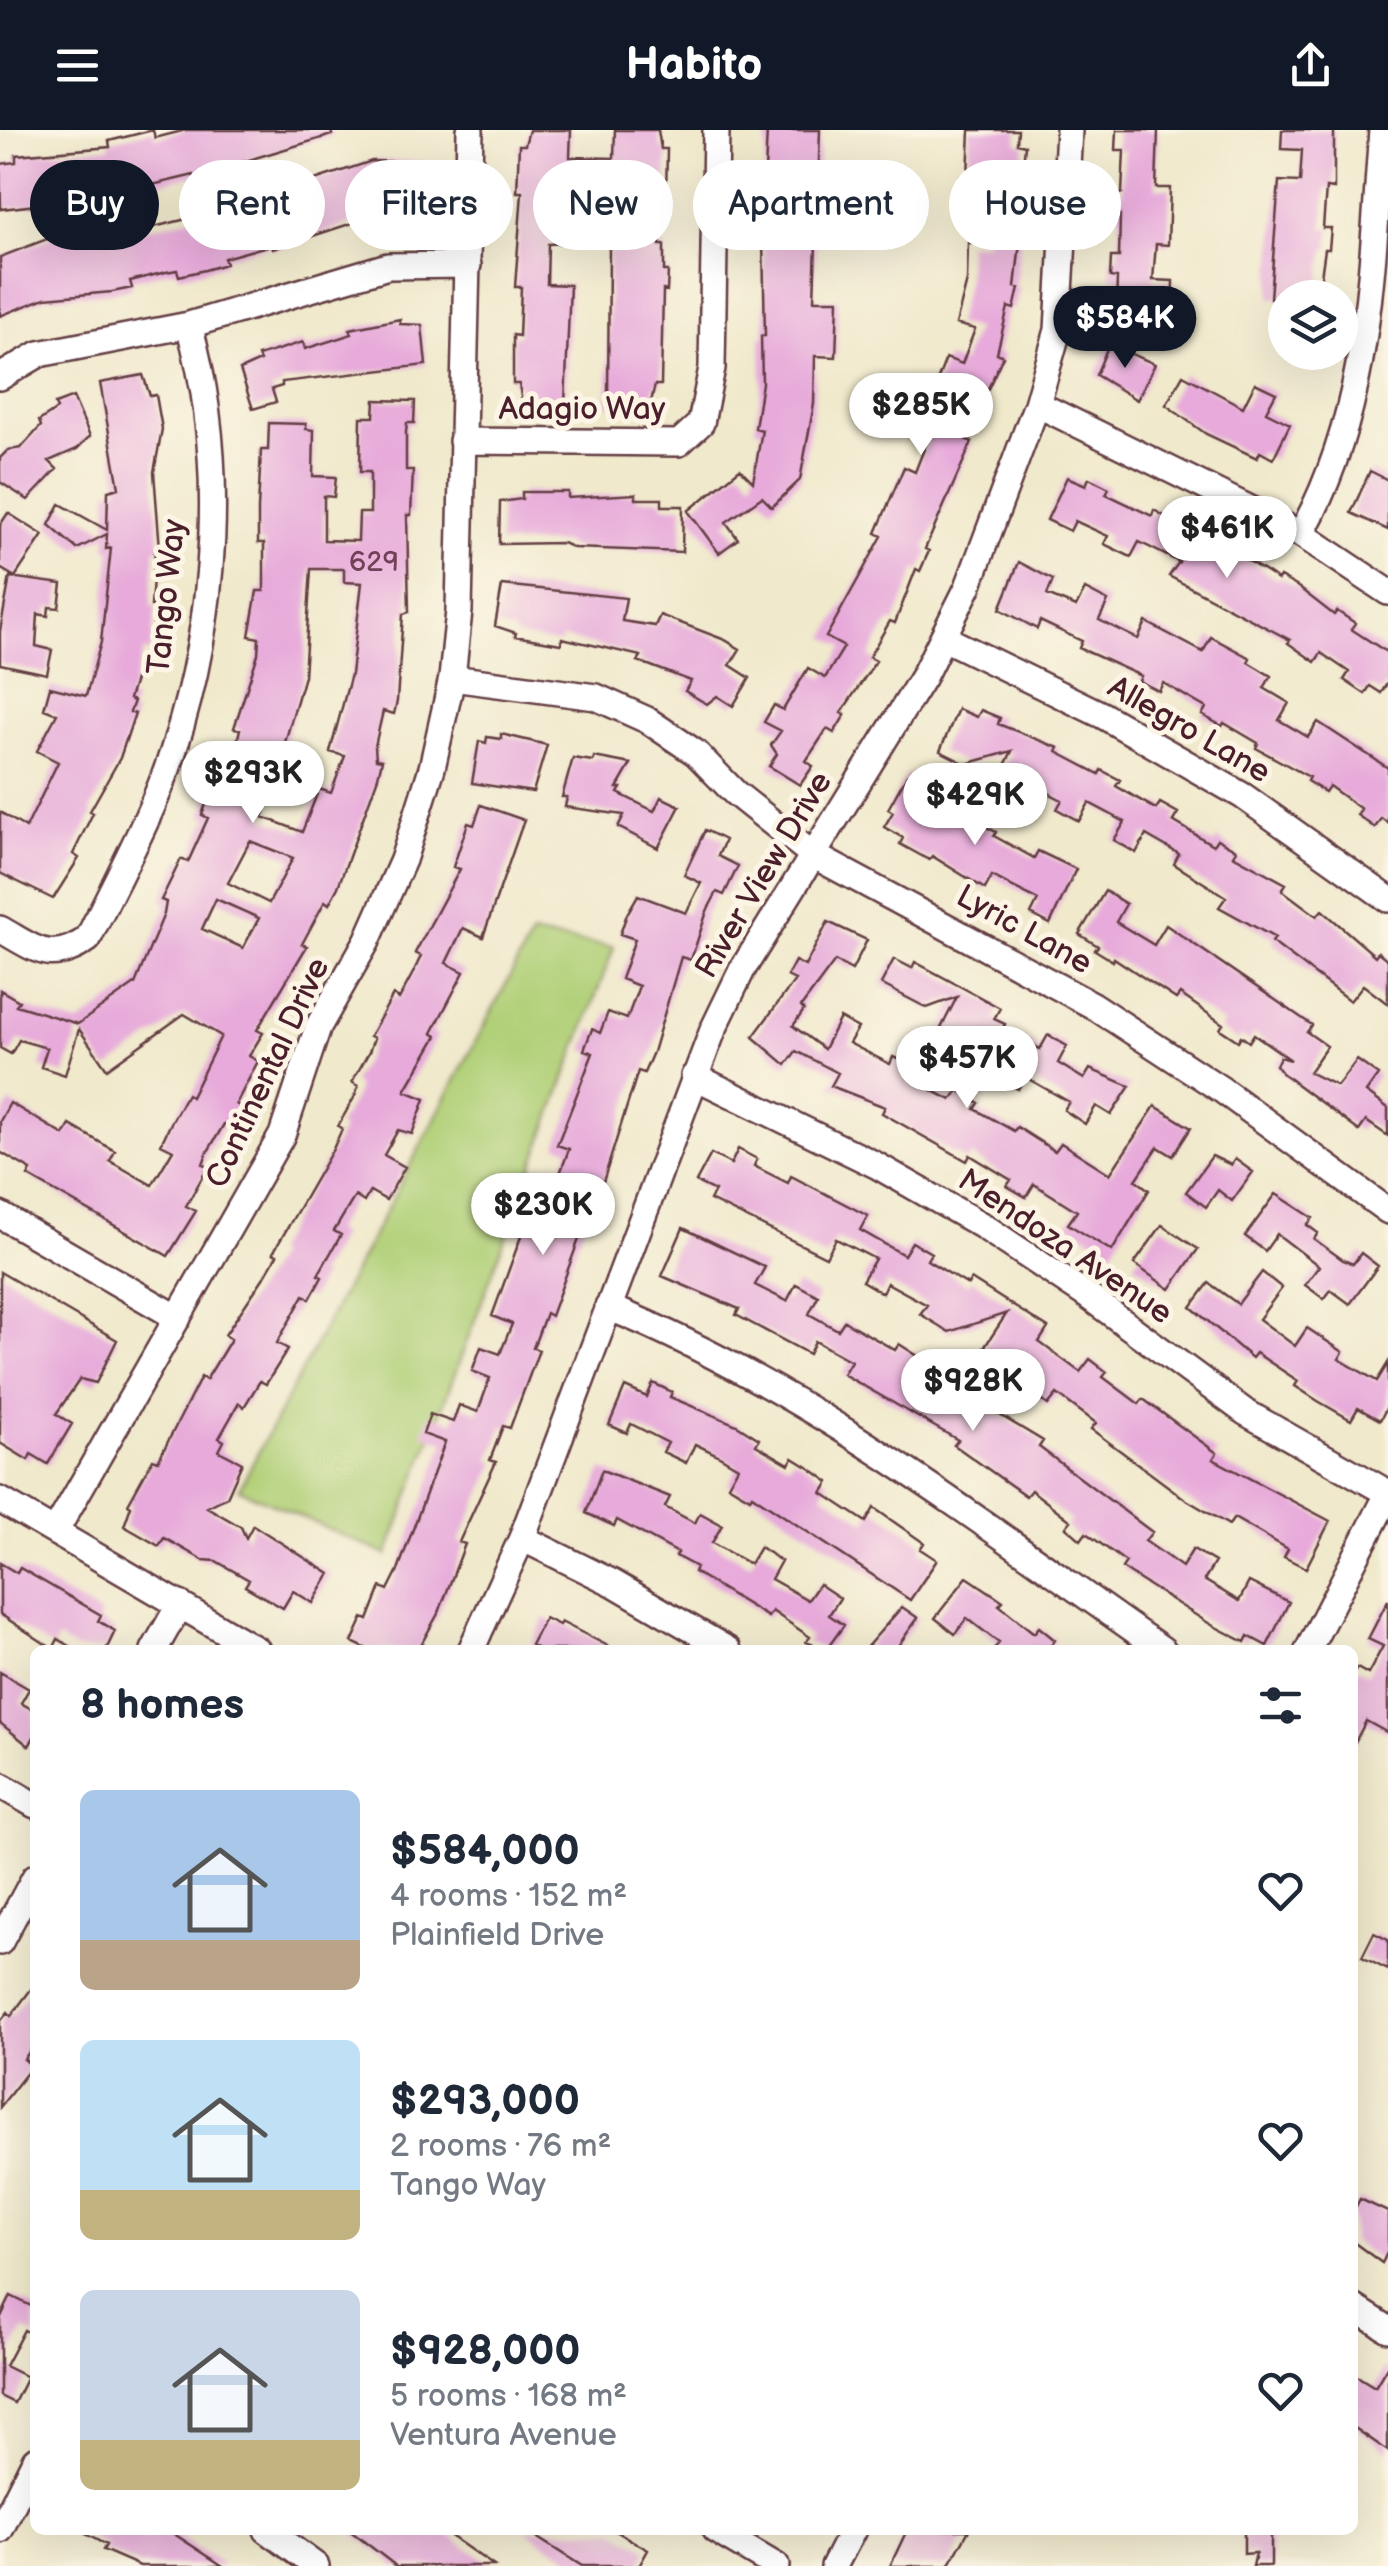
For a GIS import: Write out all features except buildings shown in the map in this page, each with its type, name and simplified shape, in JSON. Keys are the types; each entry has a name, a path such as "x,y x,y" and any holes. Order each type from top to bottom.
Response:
{"street":[{"name":"Continental Drive","path":"55,1532 282,1135 318,1027 367,942 403,860 432,768 452,678 459,610 470,130"},
{"name":"Adagio Way","path":"462,441 679,443 701,423 712,368 716,130"},
{"name":"River View Drive","path":"473,1645 522,1538 694,1076 742,970 944,638 1037,404 1058,330 1069,130"},
{"path":"1301,534 1320,499 1350,419 1364,354 1382,130"},
{"path":"0,378 40,354 189,324 388,266 468,265"},
{"name":"Tango Way","path":"0,928 43,953 68,952 88,939 172,754 197,669 207,576 212,435 189,324"},
{"path":"1037,404 1301,534 1388,592"},
{"name":"Allegro Lane","path":"944,638 1102,715 1243,796 1388,899"},
{"name":"Lyric Lane","path":"452,678 596,697 647,720 696,753 735,793 813,855 1092,1005 1222,1090 1388,1210"},
{"name":"Mendoza Avenue","path":"694,1076 876,1164 983,1226 1085,1294 1244,1412 1388,1493"},
{"path":"0,1214 178,1318"},
{"path":"608,1307 768,1387 878,1452 1156,1645"},
{"path":"1311,1645 1388,1493"},
{"path":"0,1500 249,1645"},
{"path":"522,1538 613,1583 719,1645"},
{"path":"157,1645 180,1604"},
{"path":"0,1785 30,1803"},
{"path":"0,1942 30,1886"},
{"path":"1358,2310 1388,2328"},
{"path":"0,2530 30,2470"},
{"path":"274,2535 316,2566"},
{"path":"723,2535 776,2566"},
{"path":"834,2566 850,2535"}],"green space":[{"path":"532,935 614,947 387,1555 239,1489"}]}
